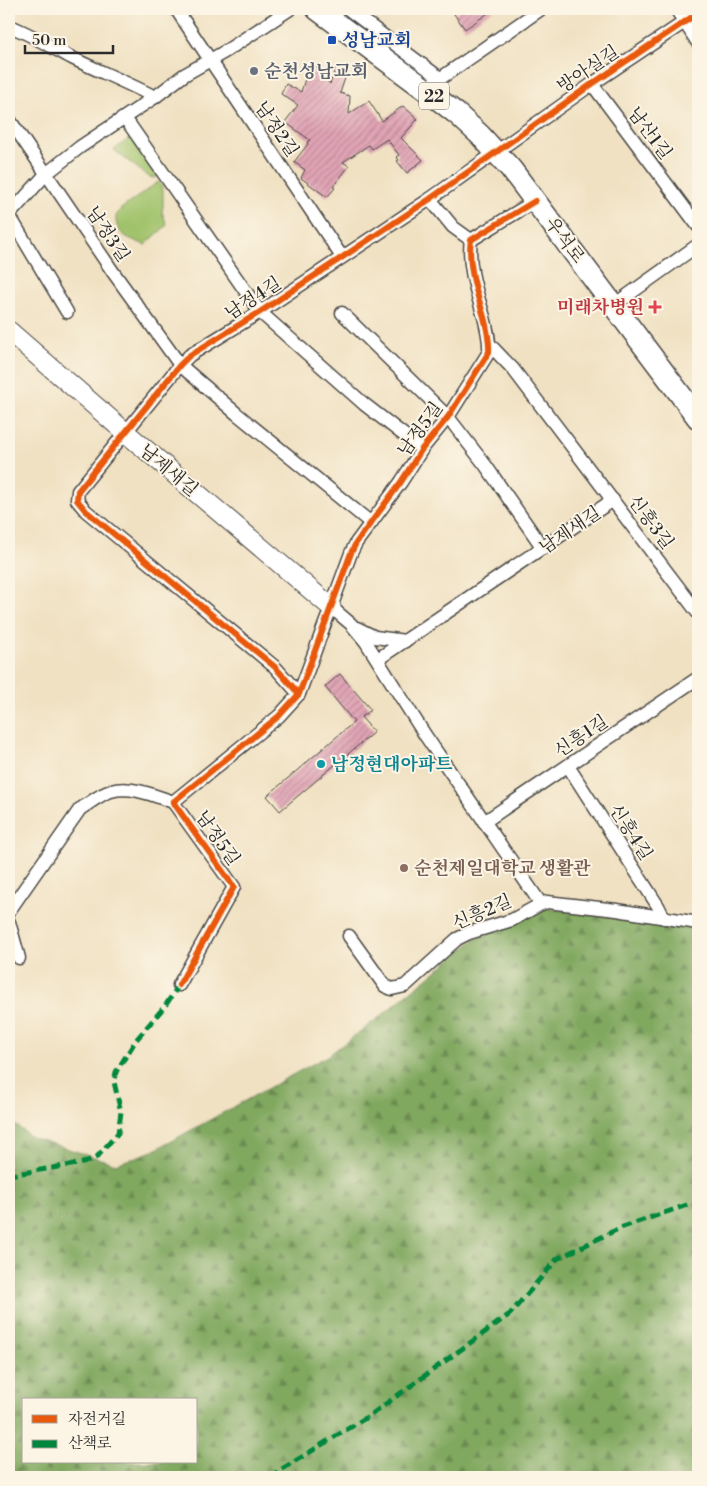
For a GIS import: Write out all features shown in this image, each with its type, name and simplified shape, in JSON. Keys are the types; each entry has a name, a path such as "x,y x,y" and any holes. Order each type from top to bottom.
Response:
{"main road":[{"name":"우석로","path":"317,9 432,83 496,152 535,200 698,418"}],"street":[{"name":"남정2길","path":"176,9 342,257"},
{"path":"67,312 9,215 46,174 80,147 154,98 184,75 226,51 290,9"},
{"path":"348,9 432,83 541,9"},
{"path":"676,9 698,43"},
{"name":"방아실길","path":"496,152 592,84 698,13"},
{"path":"9,26 22,30 74,59 133,85 154,98"},
{"name":"남산1길","path":"592,84 698,226"},
{"path":"125,118 260,312"},
{"name":"남정3길","path":"9,119 113,272 180,365"},
{"name":"남정4길","path":"298,694 275,667 86,511 77,500 78,491 180,365 190,356 430,199 496,152"},
{"path":"430,199 452,227 471,240"},
{"path":"535,200 471,240 469,252 490,345 513,369 552,418 613,500"},
{"path":"614,306 698,245"},
{"name":"남정5길","path":"260,312 364,404 422,450"},
{"name":"남정5길","path":"342,313 448,417 486,466 543,548"},
{"name":"남제새길","path":"9,331 331,606"},
{"name":"남정5길","path":"179,985 234,887 173,802 279,716 298,694 356,543 422,450 448,417 489,352 490,345"},
{"path":"180,365 224,404 371,523"},
{"name":"남제새길","path":"378,659 613,500"},
{"name":"신흥3길","path":"613,500 698,613"},
{"path":"331,606 352,625 378,659 425,735 541,904 547,902 698,924"},
{"path":"352,625 375,637 405,641"},
{"name":"신흥1길","path":"484,822 698,678"},
{"name":"신흥4길","path":"568,766 664,918"},
{"path":"9,911 80,809 93,800 111,791 128,790 173,802"},
{"name":"신흥2길","path":"348,936 385,986 392,990 405,986 457,940 469,933 512,920 541,904"},
{"path":"9,922 19,958"}],"green space":[{"path":"132,136 159,176 149,177 114,150"},
{"path":"158,182 161,184 163,191 162,212 167,225 145,245 121,232 116,223 116,216 121,209"},
{"path":"546,908 698,929 698,1477 9,1477 9,1120 31,1137 116,1164 153,1151 329,1055 377,1019 474,940"}],"building":[{"path":"461,9 494,9 465,29 454,14"},
{"path":"310,63 318,68 330,84 336,67 347,72 340,93 350,96 349,114 369,101 382,121 403,106 418,119 401,138 423,160 407,173 397,161 399,160 396,157 399,155 387,139 372,149 369,145 343,162 349,166 327,197 301,178 305,170 294,162 310,140 285,122 298,105 281,94 286,84 301,92"},
{"name":"남정현대아파트","path":"340,674 371,710 361,717 374,732 280,811 267,796 354,722 325,687"}],"marked path":[{"path":"9,1178 10,1175 83,1163 97,1157 118,1133 121,1112 114,1082 116,1072 136,1040 165,1006 179,985"},
{"path":"269,1477 372,1414 510,1314 557,1259 620,1228 690,1204 698,1205"}],"cycle path":[{"path":"299,694 275,667 86,511 77,500 78,491 190,355 260,312 430,199 592,84 698,13"},
{"path":"179,985 234,887 173,802 279,716 299,694 356,543 401,482 422,449 448,417 489,352 487,330 470,259 471,240 535,201"}],"place":[{"name":"성남교회","path":"332,40"},
{"name":"순천성남교회","path":"254,71"},
{"name":"미래차병원","path":"655,307"},
{"name":"남정현대아파트","path":"321,764"},
{"name":"순천제일대학교 생활관","path":"404,868"}]}
